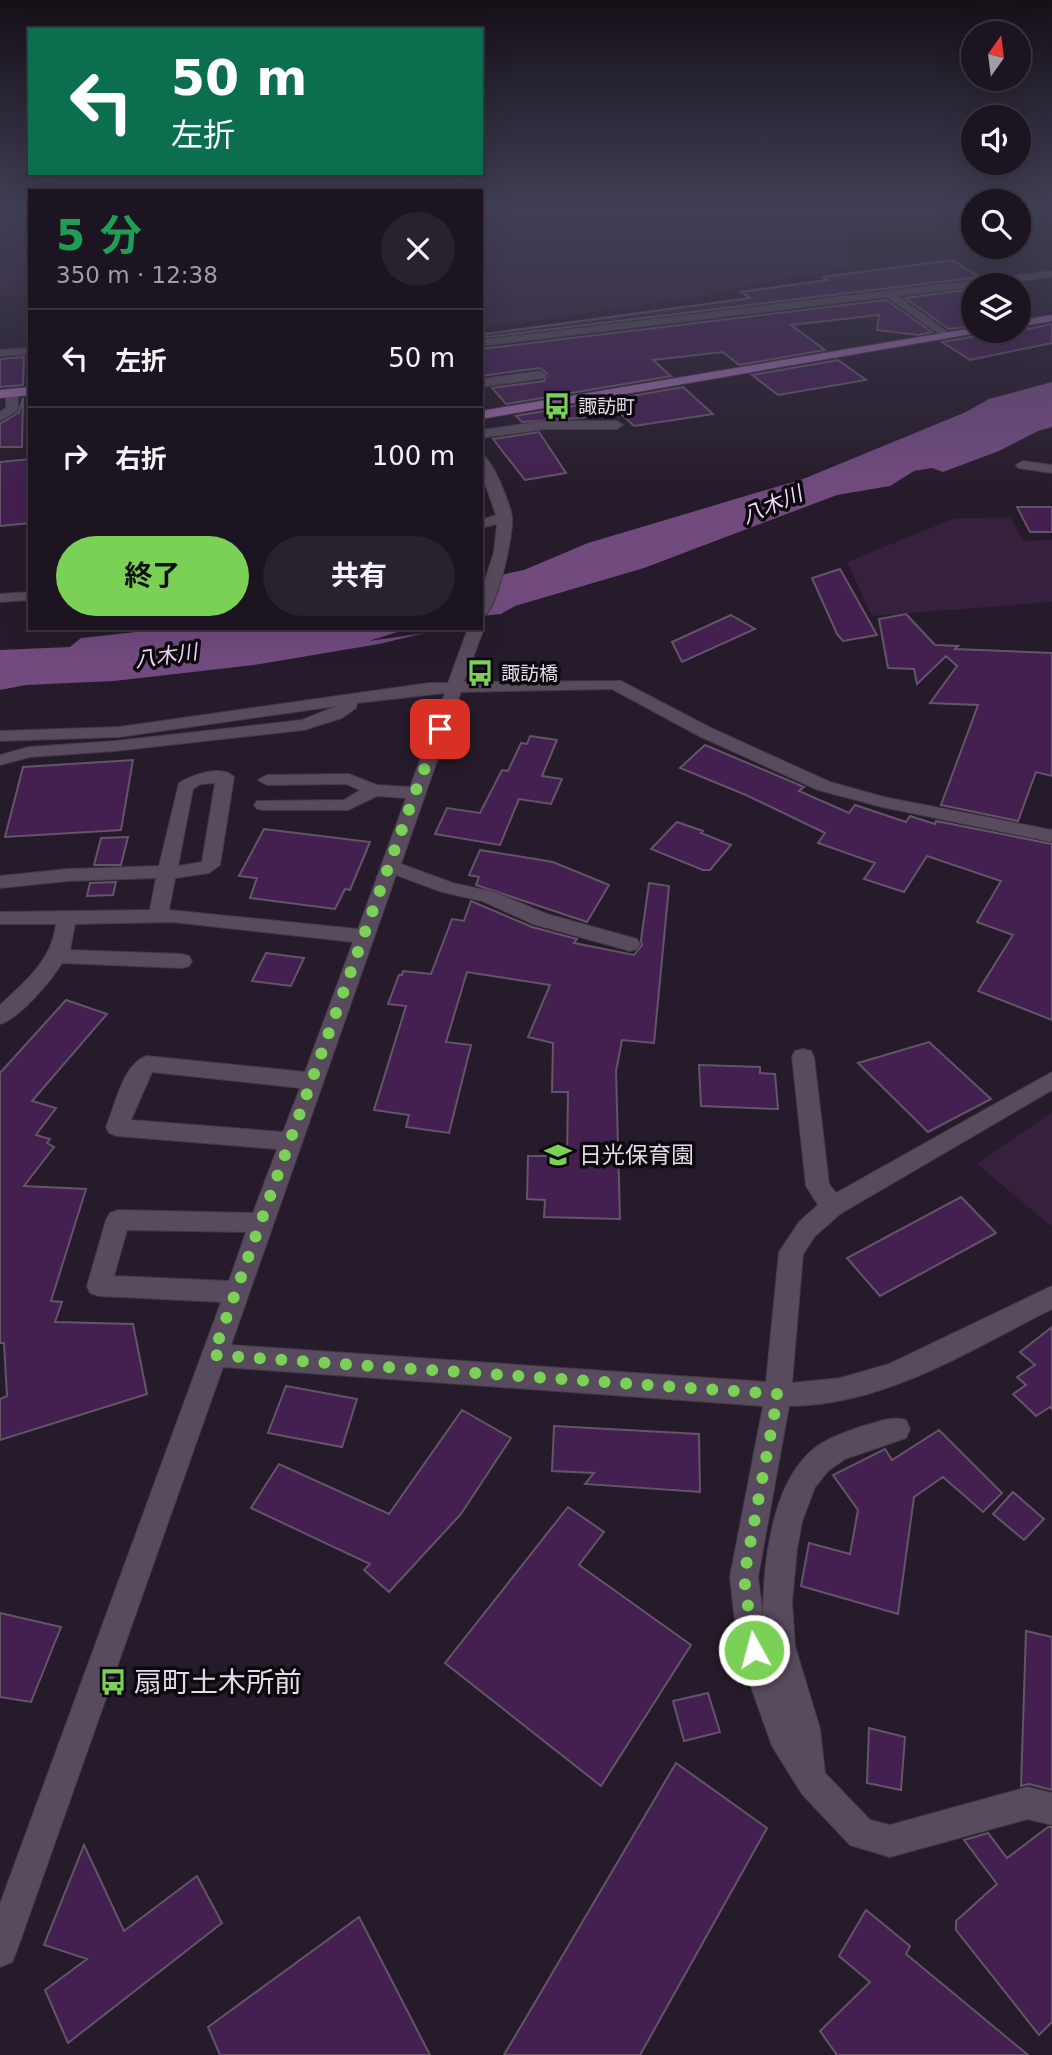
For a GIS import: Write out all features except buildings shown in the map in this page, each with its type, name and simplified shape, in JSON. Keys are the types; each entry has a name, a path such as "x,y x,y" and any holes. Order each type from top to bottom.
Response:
{"main road":[{"path":"1031,322 1052,318"},
{"path":"483,415 961,333"},
{"path":"6,393 28,391"}],"street":[{"path":"483,343 823,302"},
{"path":"900,302 945,335"},
{"path":"0,353 28,351"},
{"path":"483,383 540,375"},
{"path":"0,417 12,410 6,393"},
{"path":"483,434 545,425 617,425"},
{"path":"483,462 497,489 505,520 501,558 483,608"},
{"path":"1023,465 1052,469"},
{"path":"483,524 505,520"},
{"path":"0,598 28,596"},
{"path":"0,1950 475,630"},
{"path":"0,736 119,732 429,688 459,678 615,684 705,732 824,786 882,802 1052,836"},
{"path":"0,760 29,752 115,747 304,725 337,714 360,698"},
{"path":"0,883 72,875 166,871 200,871 211,865 225,778 197,779 184,787 166,871 158,916"},
{"path":"267,780 349,779 374,790 415,793"},
{"path":"263,805 348,805 374,790"},
{"path":"389,866 449,888 486,896 540,919 629,944"},
{"path":"0,918 158,916 363,936"},
{"path":"0,1017 43,973 55,956 62,945 66,917"},
{"path":"0,929 26,919"},
{"path":"55,956 182,961"},
{"path":"803,1057 818,1186 832,1207"},
{"path":"290,1141 117,1127 139,1073 147,1064 312,1081"},
{"path":"1052,1080 832,1207 807,1229 791,1252 778,1394 744,1577 754,1650 783,1735 813,1783 862,1834 890,1841 1028,1803 1052,1809"},
{"path":"236,1292 99,1286 118,1220 261,1223"},
{"path":"213,1355 778,1394 838,1390 905,1369 1052,1297"},
{"path":"813,1783 803,1724 780,1646 778,1588 785,1531 802,1486 818,1462 854,1441 897,1429"}],"shaded area":[{"path":"483,302 660,302 483,329"},
{"path":"1010,517 1024,541 1052,540 1052,602 872,616 847,562 953,519"},
{"path":"1052,1112 1052,1227 977,1164"}],"water":[{"name":"八木川","path":"1052,382 1052,427 943,472 932,468 914,471 890,486 837,495 644,568 515,606 501,614 483,616 483,579 524,570 588,543 803,479 966,412 989,399"},
{"name":"八木川","path":"155,630 404,630 369,641 425,633 379,644 254,665 114,681 26,685 0,690 0,650 70,647 81,638"}],"place":[{"name":"諏訪町","path":"557,406"},
{"name":"諏訪橋","path":"480,673"},
{"name":"日光保育園","path":"558,1155"},
{"name":"扇町土木所前","path":"113,1682"}],"route":[{"path":"440,729 213,1355 778,1394 761,1474 744,1577 754,1650"}]}
